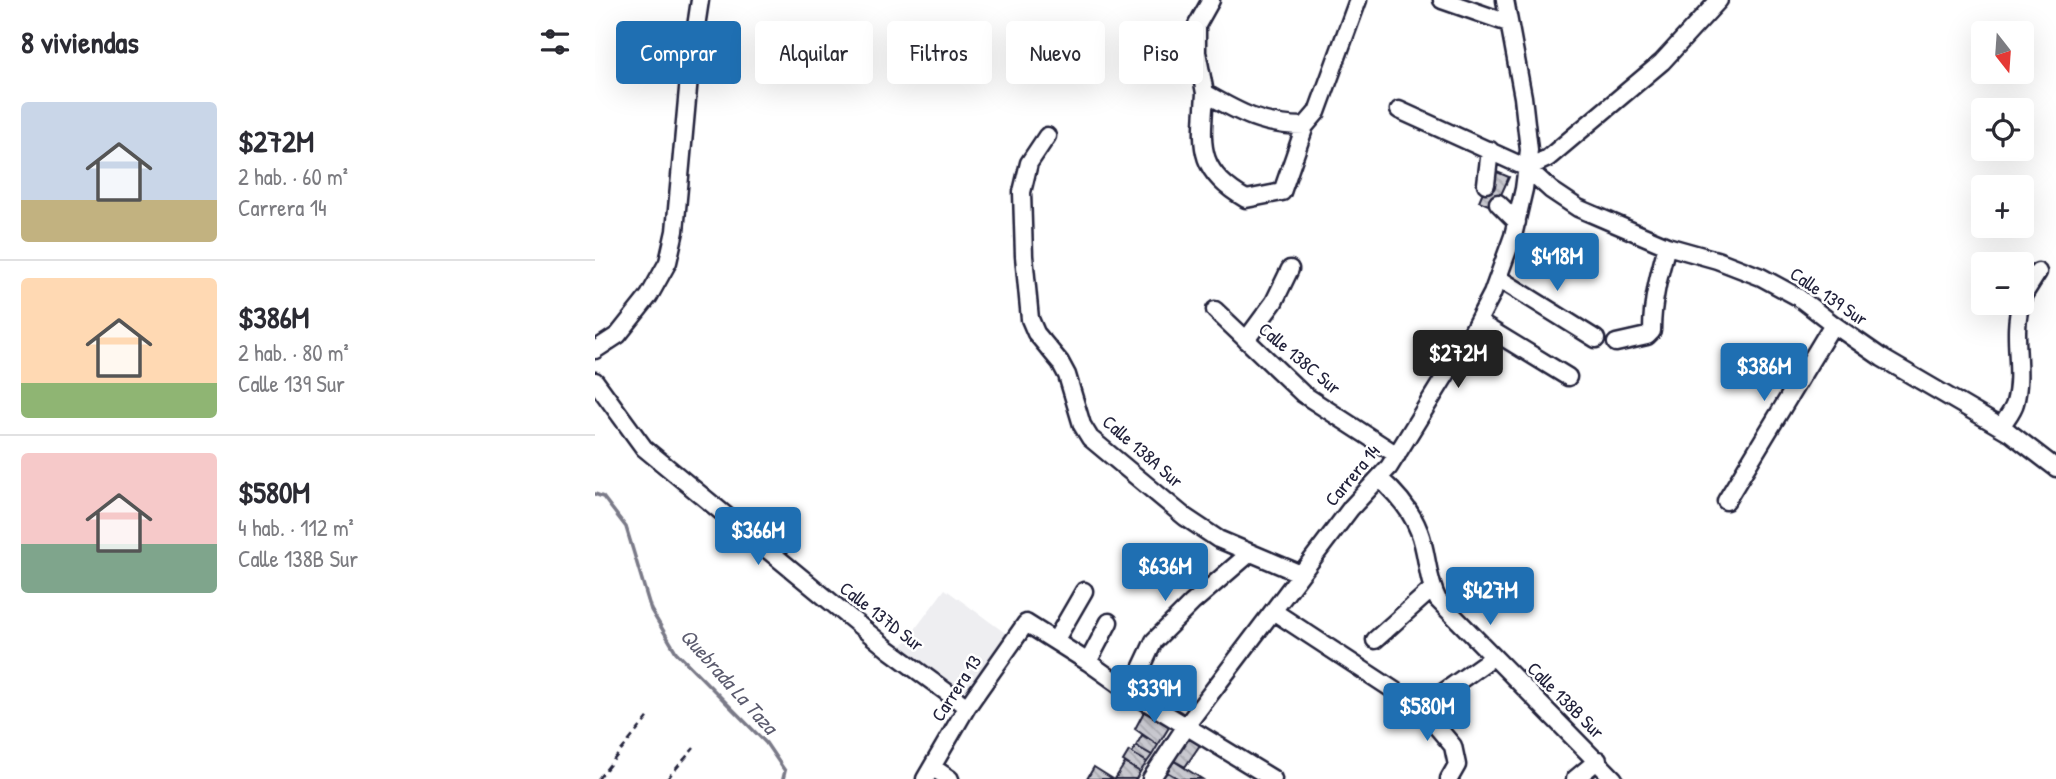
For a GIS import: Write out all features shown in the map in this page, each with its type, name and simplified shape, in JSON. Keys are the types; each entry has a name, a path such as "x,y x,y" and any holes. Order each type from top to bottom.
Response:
{"street":[{"path":"595,350 618,335 649,296 669,262 675,231 690,67 700,0"},
{"path":"1211,0 1197,25 1197,52 1205,93 1202,140 1206,162 1216,176 1231,191 1246,200 1282,192 1305,126 1317,112 1358,0"},
{"path":"1442,0 1509,23"},
{"name":"Carrera 14","path":"1151,779 1187,726 1351,508 1397,455 1478,321 1498,278 1517,222 1528,168 1524,97 1505,0"},
{"path":"1528,168 1548,158 1661,62 1719,0"},
{"path":"1205,93 1238,113 1281,126 1305,126"},
{"name":"Calle 139 Sur","path":"1399,110 1528,168 1551,190 1578,208 1667,246 1717,260 1761,277 1798,297 1882,358 2001,427 2056,468"},
{"name":"Calle 138A Sur","path":"1047,136 1029,163 1022,192 1030,320 1036,333 1063,368 1082,425 1090,438 1185,517 1218,539 1301,574"},
{"path":"1486,184 1490,150"},
{"path":"1497,203 1517,222"},
{"path":"1616,343 1647,336 1652,331 1652,312 1667,246"},
{"path":"1246,340 1274,302 1290,269"},
{"path":"2034,278 2038,272"},
{"path":"1498,278 1596,339"},
{"name":"Calle 138C Sur","path":"1215,310 1303,394 1397,455"},
{"path":"2001,427 2015,405 2018,378 2018,315"},
{"path":"1478,321 1568,377"},
{"path":"1726,501 1833,324"},
{"name":"Calle 137D Sur","path":"595,381 644,448 662,464 888,649 967,707"},
{"name":"Calle 138B Sur","path":"1379,478 1392,489 1408,510 1419,531 1432,589 1438,600 1615,779"},
{"path":"1130,692 1153,641 1192,603 1250,554"},
{"path":"1375,640 1432,589"},
{"path":"1084,591 1055,641 1130,692 1273,779"},
{"path":"1273,611 1421,708 1453,746 1457,765 1449,779"},
{"path":"1088,662 1109,622"},
{"name":"Carrera 13","path":"928,773 967,707 1026,623 1055,641"},
{"path":"1421,708 1493,657"},
{"path":"1575,779 1598,760"},
{"path":"928,773 950,779"}],"path":[{"path":"599,778 651,715"},
{"path":"667,779 694,748"}],"shaded area":[{"path":"945,589 1008,635 964,694 901,648"}],"building":[{"path":"1492,170 1509,177 1495,208 1479,201"},
{"path":"1147,706 1173,721 1158,745 1135,729"},
{"path":"1142,735 1158,745 1152,755 1136,746"},
{"path":"1194,737 1202,742 1185,767 1174,761 1187,738"},
{"path":"1136,746 1152,755 1147,762 1132,753"},
{"path":"1129,751 1147,762 1140,772 1123,761"},
{"path":"1174,761 1202,779 1179,779 1167,772"},
{"path":"1125,763 1140,772 1136,779 1115,779"},
{"path":"1094,767 1113,779 1087,779"},
{"path":"1167,772 1179,779 1161,779"}],"waterway":[{"name":"Quebrada La Taza","path":"595,494 603,497 626,527 651,610 676,652 766,743 785,771 783,779"}]}
